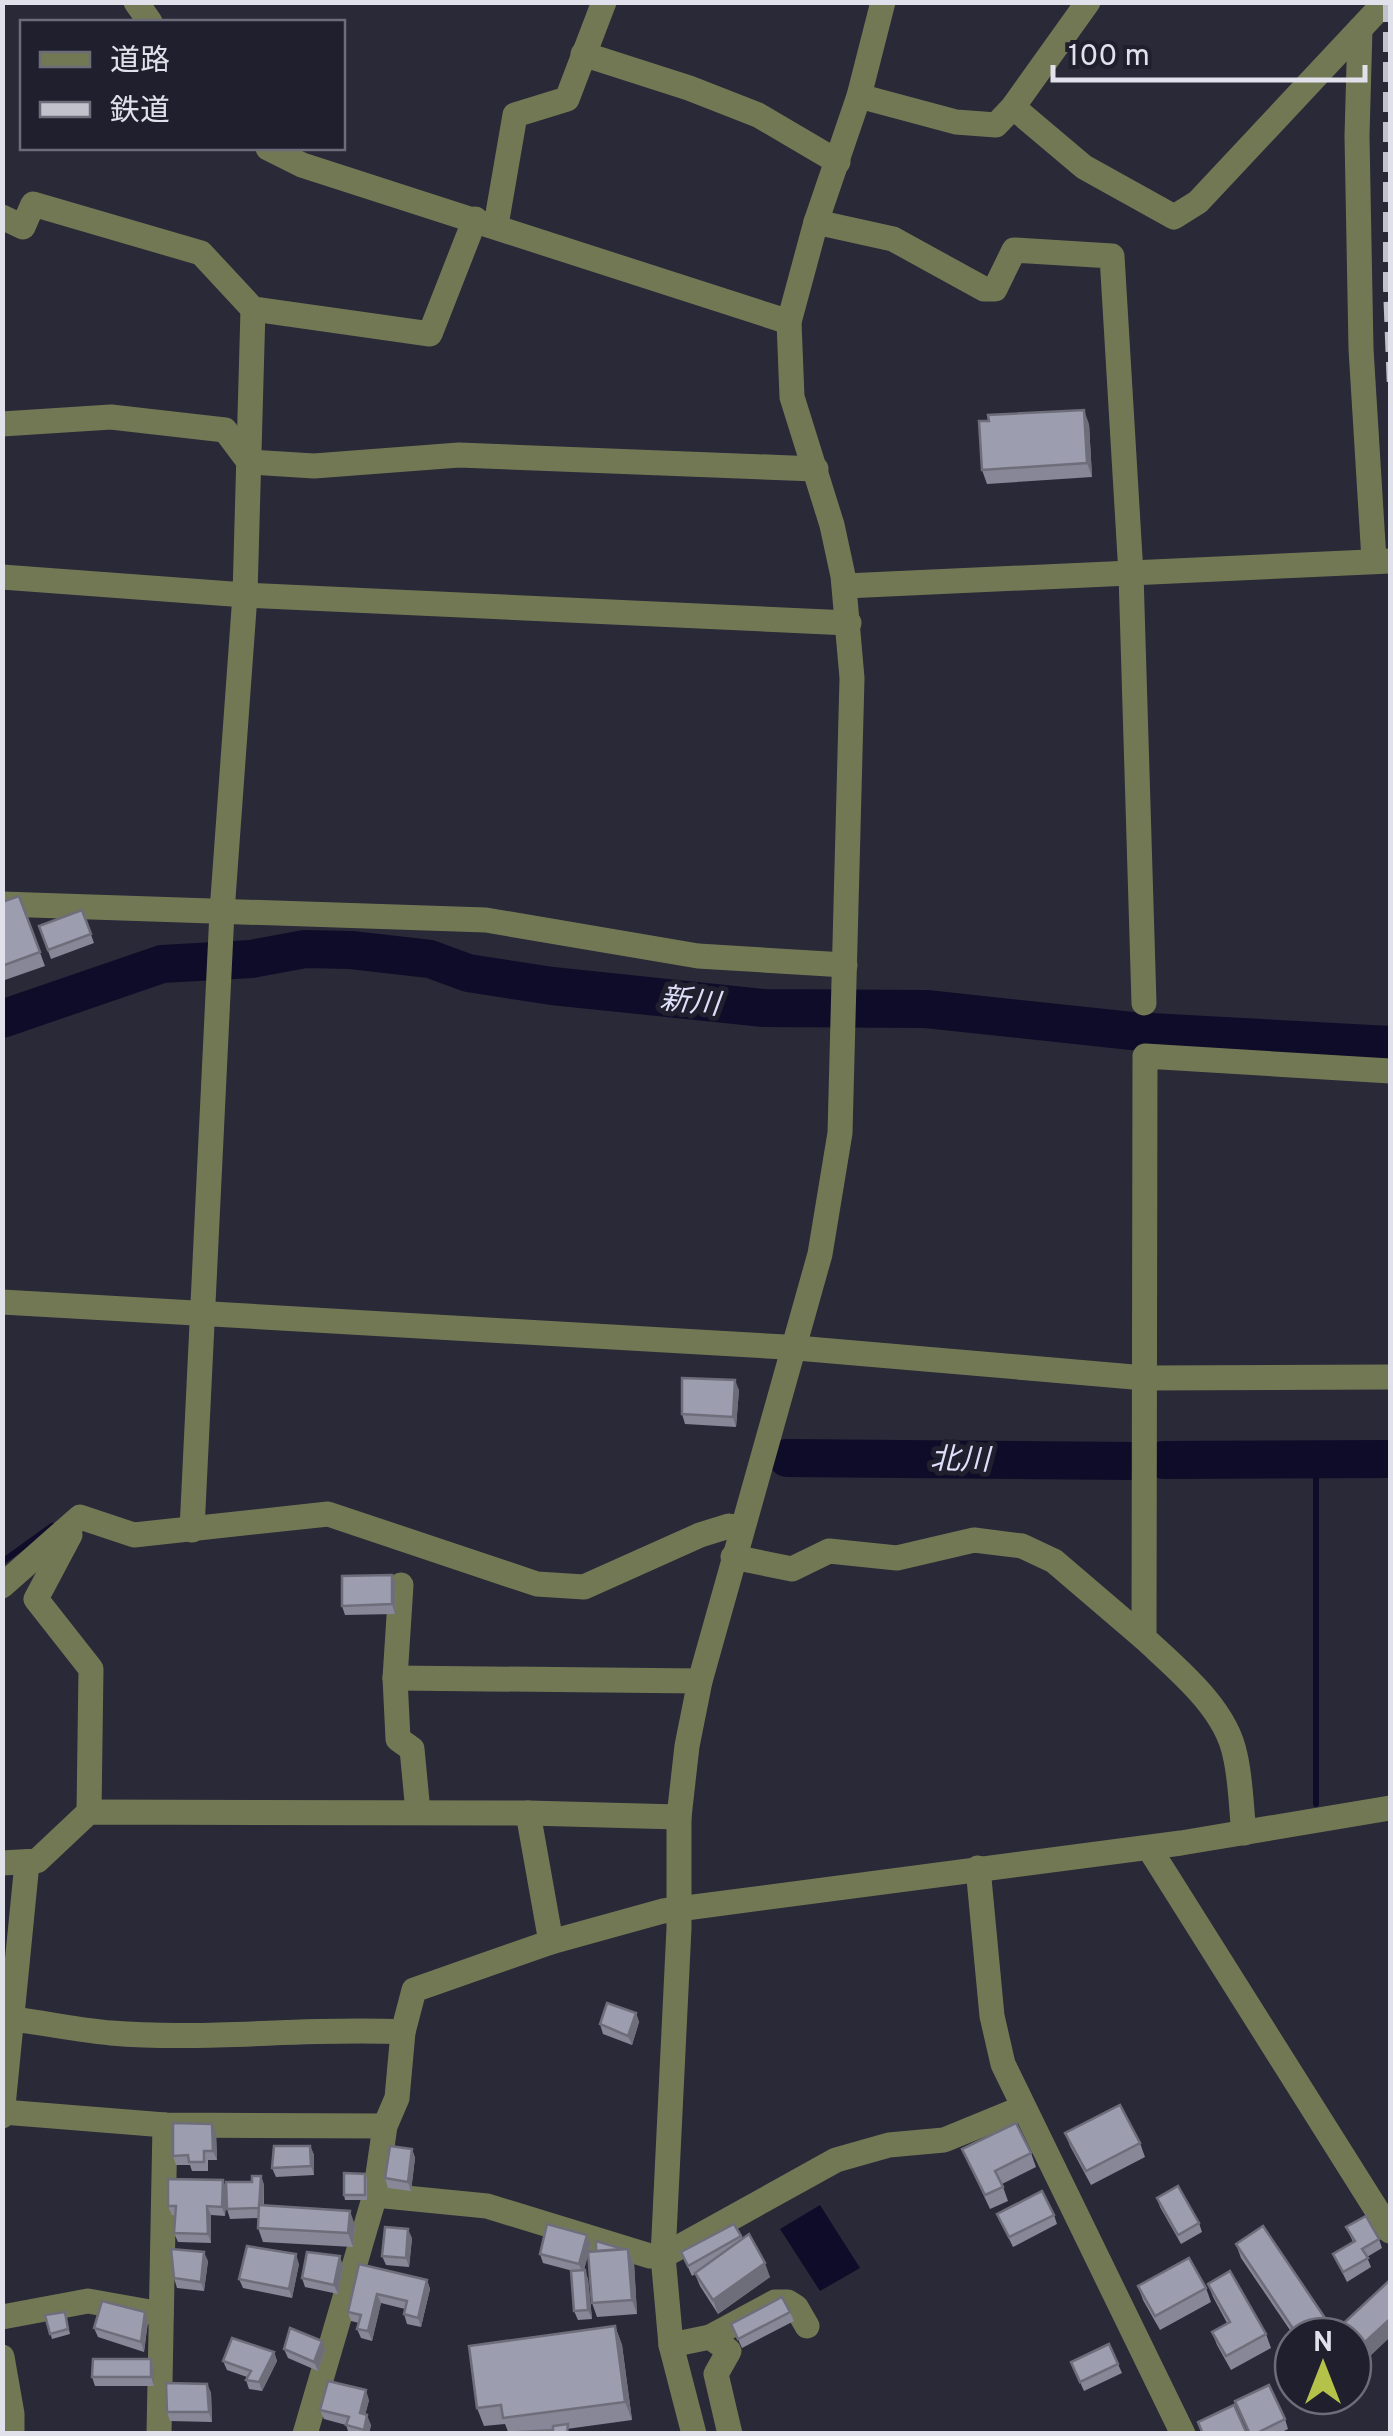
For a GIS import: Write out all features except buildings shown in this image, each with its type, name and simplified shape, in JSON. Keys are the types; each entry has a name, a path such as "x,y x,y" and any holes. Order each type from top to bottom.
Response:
{"street":[{"path":"2,217 23,227 33,204 201,253 253,309 430,334 485,222 515,115 567,99 604,2"},
{"path":"683,2434 656,2256 671,1911 670,1817 687,1746 692,1681 820,1254 840,1134 837,973 852,678 849,623 846,586 816,469 792,397 789,322 816,222 859,96 883,2"},
{"path":"859,96 956,122 996,125 1013,108 1088,2"},
{"path":"1013,108 1084,167 1174,216 1198,202 1371,16"},
{"path":"846,586 1382,560 1360,348 1358,136 1371,16"},
{"path":"583,54 758,115 838,162"},
{"path":"272,150 302,165 789,322"},
{"path":"816,222 893,239 984,290 995,289 1014,250 1112,256 1130,574 1144,1002"},
{"path":"192,1530 222,912 245,595 253,309"},
{"path":"2,424 111,416 225,430 249,462 314,466 459,454 816,469"},
{"path":"2,577 245,595 849,623"},
{"path":"2,904 486,920 698,956 837,973"},
{"path":"1144,1638 1145,1056 1390,1071"},
{"path":"2,1302 790,1348 1146,1378 1390,1377"},
{"path":"80,1517 134,1535 328,1514 537,1584 584,1587 700,1535 736,1527"},
{"path":"2,1586 80,1517"},
{"path":"80,1517 36,1599 91,1669 89,1812"},
{"path":"692,1681 733,1558 736,1527"},
{"path":"733,1558 792,1569 830,1551 897,1558 974,1540 1022,1546 1054,1560 1181,1673 1217,1716 1235,1751 1244,1833"},
{"path":"401,1585 395,1678 398,1739 412,1749 418,1812"},
{"path":"395,1678 692,1681"},
{"path":"305,2434 374,2194 385,2126 397,2098 403,2032 414,1990 550,1942 671,1911 1148,1848 1390,1808"},
{"path":"385,2126 165,2125 3,2114 12,2019 15,1863 37,1862 89,1812 670,1817"},
{"path":"528,1813 550,1942"},
{"path":"1148,1848 1390,2231"},
{"path":"978,1868 992,2016 1003,2064 1183,2434"},
{"path":"12,2019 113,2033 237,2034 341,2029 403,2032"},
{"path":"374,2194 487,2206 656,2256 836,2160 889,2146 944,2140 1022,2108"},
{"path":"160,2434 165,2125"},
{"path":"656,2256 671,2345 694,2434"},
{"path":"2,2317 88,2301 160,2314"},
{"path":"671,2345 710,2336 775,2302 788,2302 796,2307 807,2326"},
{"path":"710,2336 729,2351 716,2374 730,2434"},
{"path":"2,2357 12,2434"}],"shaded area":[{"path":"820,2205 860,2268 820,2291 780,2229"}],"waterway":[{"name":"新川","path":"2,1019 162,964 251,959 305,949 430,959 468,973 552,986 764,1008 926,1009 1132,1031 1390,1045"},
{"name":"北川","path":"787,1458 1132,1461"},
{"name":"北川","path":"1163,1460 1390,1459"},
{"path":"1316,1460 1316,1804"},
{"path":"2,1562 52,1526"}],"railway":[{"path":"1386,2 1390,389"}]}
